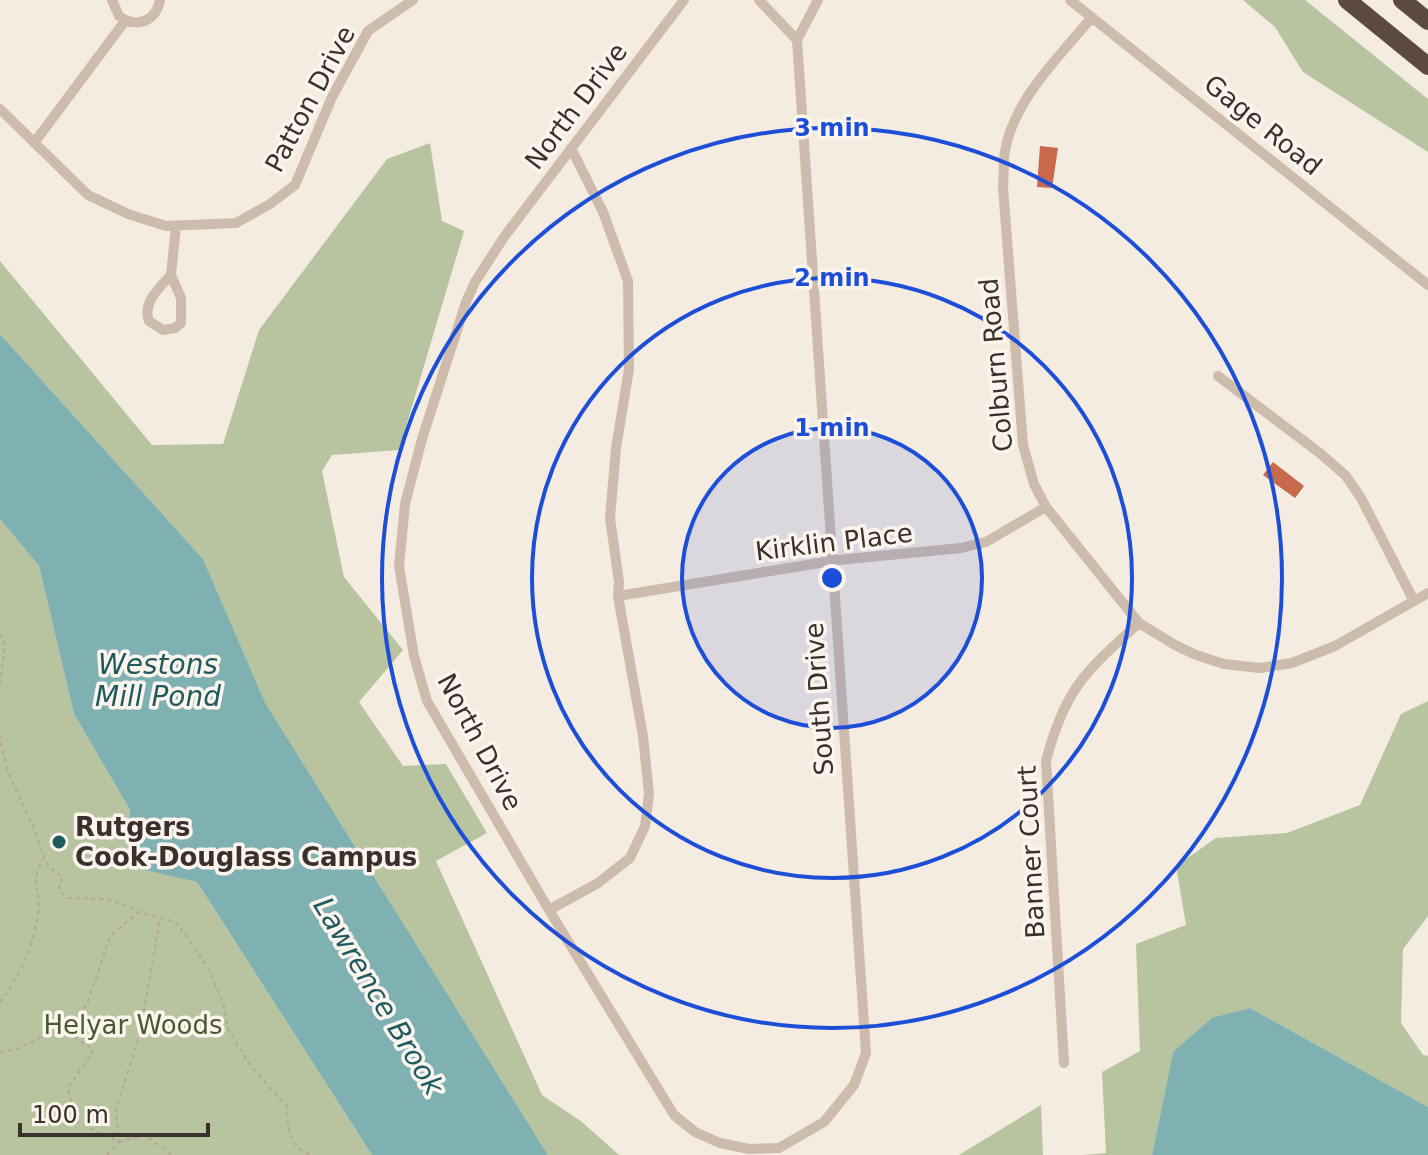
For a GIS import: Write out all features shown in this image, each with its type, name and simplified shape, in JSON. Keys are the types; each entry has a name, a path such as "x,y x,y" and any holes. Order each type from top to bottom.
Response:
{"highway":[{"path":"1347,0 1428,66"},
{"path":"1402,0 1428,21"}],"street":[{"path":"112,0 115,10 125,21 132,23 148,21 158,9 160,0"},
{"name":"Patton Drive","path":"0,109 88,195 128,214 166,226 236,223 270,204 295,185 332,97 368,31 413,0"},
{"name":"North Drive","path":"684,0 504,237 475,282 422,439 405,504 399,566 414,656 427,701 674,1115 695,1132 720,1143 749,1149 779,1148 799,1136"},
{"path":"759,0 797,40 818,0"},
{"name":"Gage Road","path":"1070,0 1428,285"},
{"name":"Colburn Road","path":"1092,17 1029,97 1013,124 1005,151 1003,188 1023,445 1034,484 1046,507 1139,623 1175,645 1224,664 1260,668 1292,663 1335,646 1428,593"},
{"path":"34,143 125,21"},
{"name":"South Drive","path":"797,40 866,1053 854,1085 824,1122 799,1136"},
{"path":"549,910 598,883 630,858 645,826 649,794 643,736 618,596 619,582 610,518 616,448 629,369 628,281 603,212 571,148"},
{"path":"171,275 147,308 149,321 163,330 175,328 181,323 181,298 171,275 176,226"},
{"path":"1218,376 1346,476 1361,498 1414,601"},
{"name":"Kirklin Place","path":"618,596 832,561 961,548 986,542 1046,507"},
{"name":"Banner Court","path":"1064,1063 1046,761 1056,722 1065,703 1090,667 1139,623"}],"path":[{"path":"0,634 5,644 0,685"},
{"path":"0,735 12,787 34,828 43,858 56,873 63,876 59,889 67,898 104,899 176,922 207,966 223,1002 228,1029 252,1068 287,1106 288,1132 294,1144 311,1155"},
{"path":"0,1002 22,970 39,913 34,875 43,858"},
{"path":"0,1052 17,1049 61,1028 87,1005 110,936 138,912"},
{"path":"119,1142 116,1109 140,1033 161,918"},
{"path":"61,1028 94,1050 68,1088 75,1121 119,1142"},
{"path":"107,1155 119,1142 146,1135 171,1155"}],"green space":[{"path":"1243,0 1305,0 1428,99 1428,152 1303,72 1275,27"},
{"path":"430,143 442,221 464,231 399,450 332,455 322,471 344,577 403,650 359,702 403,766 446,764 487,833 436,861 542,1095 582,1122 619,1155 548,1155 264,703 203,559 0,334 0,261 152,445 223,444 259,330 387,159"},
{"name":"Helyar Woods","path":"0,519 39,566 74,714 130,810 128,865 197,882 372,1155 0,1155"},
{"path":"1428,701 1428,916 1403,949 1401,1023 1423,1055 1428,1056 1428,1107 1250,1008 1173,1052 1152,1155 1083,1155 1106,1153 1102,1072 1140,1051 1136,944 1186,925 1176,866 1216,838 1287,833 1360,805 1401,714"},
{"path":"1041,1105 1043,1155 959,1155"}],"water":[{"name":"Westons Mill Pond","path":"0,334 203,559 265,703 548,1155 372,1155 197,882 128,866 130,810 74,714 39,566 0,519"},
{"path":"1250,1008 1428,1107 1428,1155 1152,1155 1173,1052 1212,1018"}],"building":[{"path":"1040,146 1058,148 1052,188 1037,187"},
{"path":"1273,462 1304,486 1295,498 1263,475"}],"place":[{"name":"Rutgers Cook-Douglass Campus","path":"59,842"}],"water label":[{"name":"Lawrence Brook","path":"379,996"}]}
